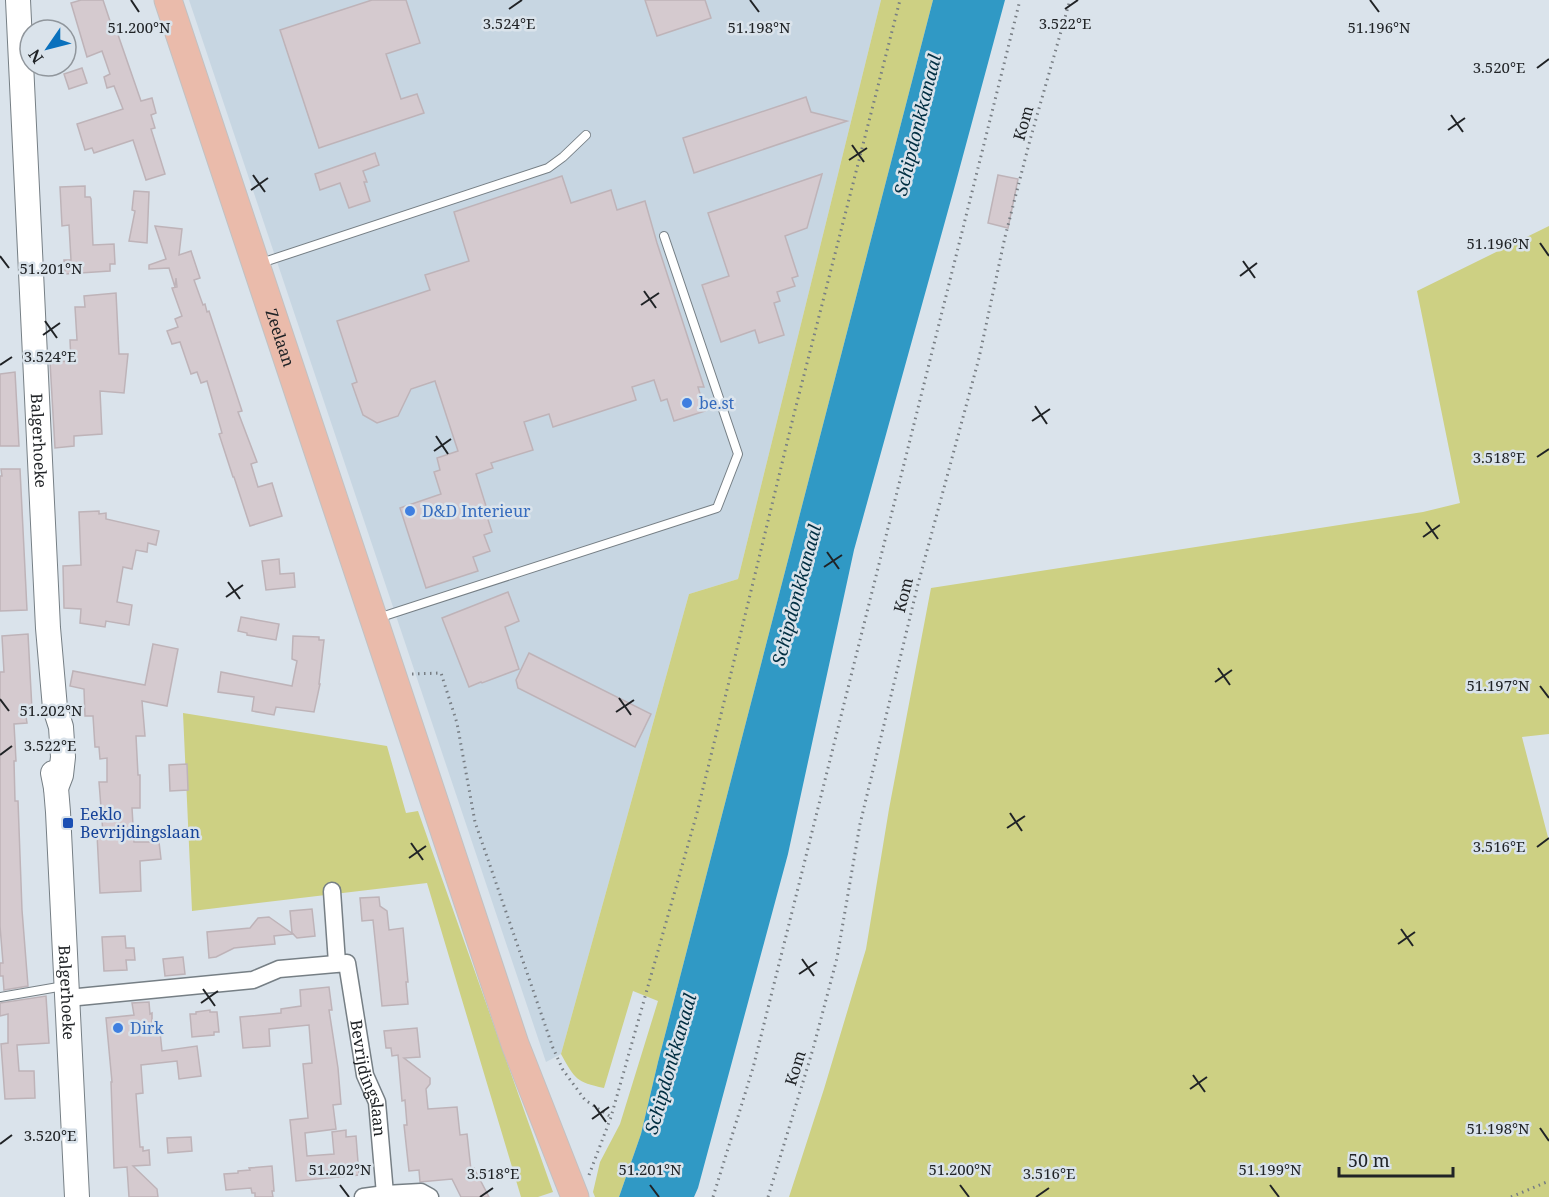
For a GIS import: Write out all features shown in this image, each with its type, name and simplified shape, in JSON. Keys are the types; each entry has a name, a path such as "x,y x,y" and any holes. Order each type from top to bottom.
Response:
{"main road":[{"name":"Balgerhoeke","path":"18,0 48,628 43,689 44,706 51,727 56,788 77,1197"},
{"name":"Zeelaan","path":"168,0 515,1044 551,1140 581,1187"}],"street":[{"name":"Bevrijdingslaan","path":"332,891 342,963 365,1075 377,1102 385,1194"},
{"path":"67,992 253,980 279,969 342,963"},
{"path":"363,1197 421,1192 430,1197"}],"lane":[{"path":"255,265 548,168 564,157 586,135"},
{"path":"373,620 717,508 738,454 664,236"},
{"path":"0,997 67,992"}],"path":[{"path":"581,1187 611,1117 697,813 794,414 900,0"},
{"path":"713,1197 753,1068 1020,0"},
{"name":"Kom","path":"768,1197 813,1049 837,958 860,824 918,584 979,358 1005,237 1070,0"},
{"path":"392,676 441,673 457,723 475,822 553,1048 563,1070 585,1100 611,1117"},
{"path":"1511,1197 1549,1181"}],"shaded area":[{"path":"189,0 881,0 738,579 689,594 561,1054 546,1062"}],"green space":[{"path":"881,0 933,0 641,1134 619,1197 595,1197 593,1192 600,1162 620,1124 658,1001 633,991 604,1088 587,1084 577,1078 561,1054 689,594 738,579"},
{"path":"1549,226 1549,734 1522,737 1549,841 1549,1197 789,1197 866,949 889,809 931,588 1423,512 1460,503 1417,291"},
{"path":"183,713 387,746 406,813 418,811 553,1192 538,1197 521,1197 427,883 192,911"}],"water":[{"name":"Schipdonkkanaal","path":"933,0 1005,0 854,550 788,854 694,1197 619,1197 641,1134"}],"building":[{"path":"81,0 103,0 113,30 116,29 141,101 152,98 156,113 151,115 155,128 151,129 165,174 146,180 133,140 94,153 92,148 85,150 77,124 123,109 114,86 107,88 104,77 110,74 102,51 87,57 78,27 78,18 75,18 71,3"},
{"path":"372,0 406,0 420,43 386,54 401,99 417,94 424,113 319,148 280,30"},
{"path":"645,0 705,0 711,18 657,36"},
{"path":"82,68 87,83 69,89 65,78 78,78 78,69"},
{"path":"806,97 811,112 847,121 694,173 683,138"},
{"path":"375,153 379,165 363,171 370,201 349,208 340,183 320,190 315,174"},
{"path":"822,174 807,228 785,236 798,276 792,278 795,286 777,292 780,301 774,303 784,335 759,343 755,330 721,342 702,285 729,276 708,213"},
{"path":"998,175 1018,179 1008,228 988,223"},
{"path":"562,176 571,203 611,190 617,210 645,201 704,387 698,387 705,411 674,421 667,399 661,401 654,380 632,387 636,400 553,427 549,414 524,422 533,450 491,463 493,468 476,474 492,532 484,535 490,551 473,557 478,571 426,588 400,508 441,494 434,472 440,470 437,458 458,451 435,381 411,389 398,416 377,423 363,415 352,384 357,382 337,321 430,290 425,275 469,261 454,212"},
{"path":"85,186 85,197 91,199 93,245 114,244 115,264 110,264 110,271 65,274 64,260 71,260 69,225 62,226 60,187"},
{"path":"134,191 149,192 147,243 129,241 135,211 132,210"},
{"path":"155,226 182,229 179,255 191,251 200,278 194,280 203,305 205,304 207,312 209,311 242,411 238,412 257,462 251,464 258,487 272,483 282,516 250,526 219,434 222,433 207,381 201,383 197,372 191,374 180,342 172,344 167,331 178,327 175,319 182,316 172,288 177,287 176,278 175,287 169,268 149,269 149,265 166,259"},
{"path":"116,293 119,354 128,354 124,393 100,391 102,434 74,436 74,446 55,448 50,362 71,361 70,340 77,340 75,307 85,307 84,296"},
{"path":"15,372 19,446 0,446 0,374"},
{"path":"1,469 20,469 27,610 0,611"},
{"path":"99,511 99,514 106,513 106,519 159,531 156,545 148,543 147,552 136,550 132,569 123,567 117,602 132,605 129,625 106,621 105,627 80,623 81,609 64,608 63,566 81,565 79,512"},
{"path":"279,559 280,574 294,573 295,587 266,590 262,561"},
{"path":"508,592 519,621 505,627 519,669 469,687 442,618"},
{"path":"241,617 279,624 276,640 247,635 247,633 238,631"},
{"path":"28,634 32,710 25,710 27,723 14,724 16,761 14,761 28,986 4,990 3,976 0,976 0,963 3,963 0,926 0,672 4,672 2,636"},
{"path":"293,636 319,637 319,640 324,640 320,684 314,712 276,707 274,715 252,711 254,697 218,692 221,672 292,686 297,661 292,659"},
{"path":"153,644 178,649 167,706 142,701 145,736 136,736 138,775 140,775 140,808 132,808 134,842 159,842 161,859 140,861 141,891 100,893 97,834 103,833 99,782 107,782 107,758 100,759 99,747 95,747 93,716 85,716 84,689 70,686 73,671 145,685"},
{"path":"529,653 651,714 635,747 518,688 516,680"},
{"path":"187,764 188,790 170,791 169,765"},
{"path":"379,897 380,906 387,911 389,930 403,928 408,1004 382,1006 373,920 362,921 360,898"},
{"path":"312,909 315,936 297,938 292,933 290,911"},
{"path":"269,917 293,934 274,936 275,944 234,948 209,958 207,932 250,928 258,918"},
{"path":"125,936 126,948 134,948 135,960 126,960 127,970 104,971 102,937"},
{"path":"183,957 185,974 165,976 163,959"},
{"path":"329,987 332,1010 329,1010 341,1104 333,1105 336,1129 305,1133 307,1156 334,1154 332,1132 346,1130 346,1137 356,1136 359,1175 296,1181 290,1120 308,1118 303,1064 312,1063 309,1025 269,1029 270,1046 243,1048 240,1017 281,1013 281,1009 301,1006 300,990"},
{"path":"46,996 49,1043 17,1045 19,1071 34,1071 35,1098 5,1099 1,1044 8,1043 8,1014 0,1016 0,1003"},
{"path":"149,1002 152,1022 159,1022 162,1051 197,1046 201,1076 179,1079 177,1061 141,1065 143,1093 136,1094 140,1147 143,1147 143,1151 149,1150 150,1165 133,1166 157,1189 158,1197 129,1197 127,1167 114,1168 112,1082 106,1018 134,1015 132,1003"},
{"path":"210,1010 210,1012 217,1012 219,1032 214,1032 214,1035 192,1037 190,1014"},
{"path":"417,1028 420,1057 404,1058 430,1078 430,1084 426,1089 428,1109 457,1107 460,1135 467,1134 471,1170 474,1168 489,1197 461,1197 452,1179 420,1182 419,1170 409,1171 404,1125 407,1125 405,1100 402,1101 398,1055 392,1056 391,1048 386,1048 384,1031"},
{"path":"191,1137 192,1151 168,1153 167,1138"},
{"path":"272,1166 273,1197 255,1197 251,1188 226,1190 224,1174 238,1173 238,1171 250,1170 249,1168"}],"place":[{"name":"be.st","path":"687,403"},
{"name":"D&D Interieur","path":"410,511"},
{"name":"Eeklo Bevrijdingslaan","path":"68,823"},
{"name":"Dirk","path":"118,1028"}]}
